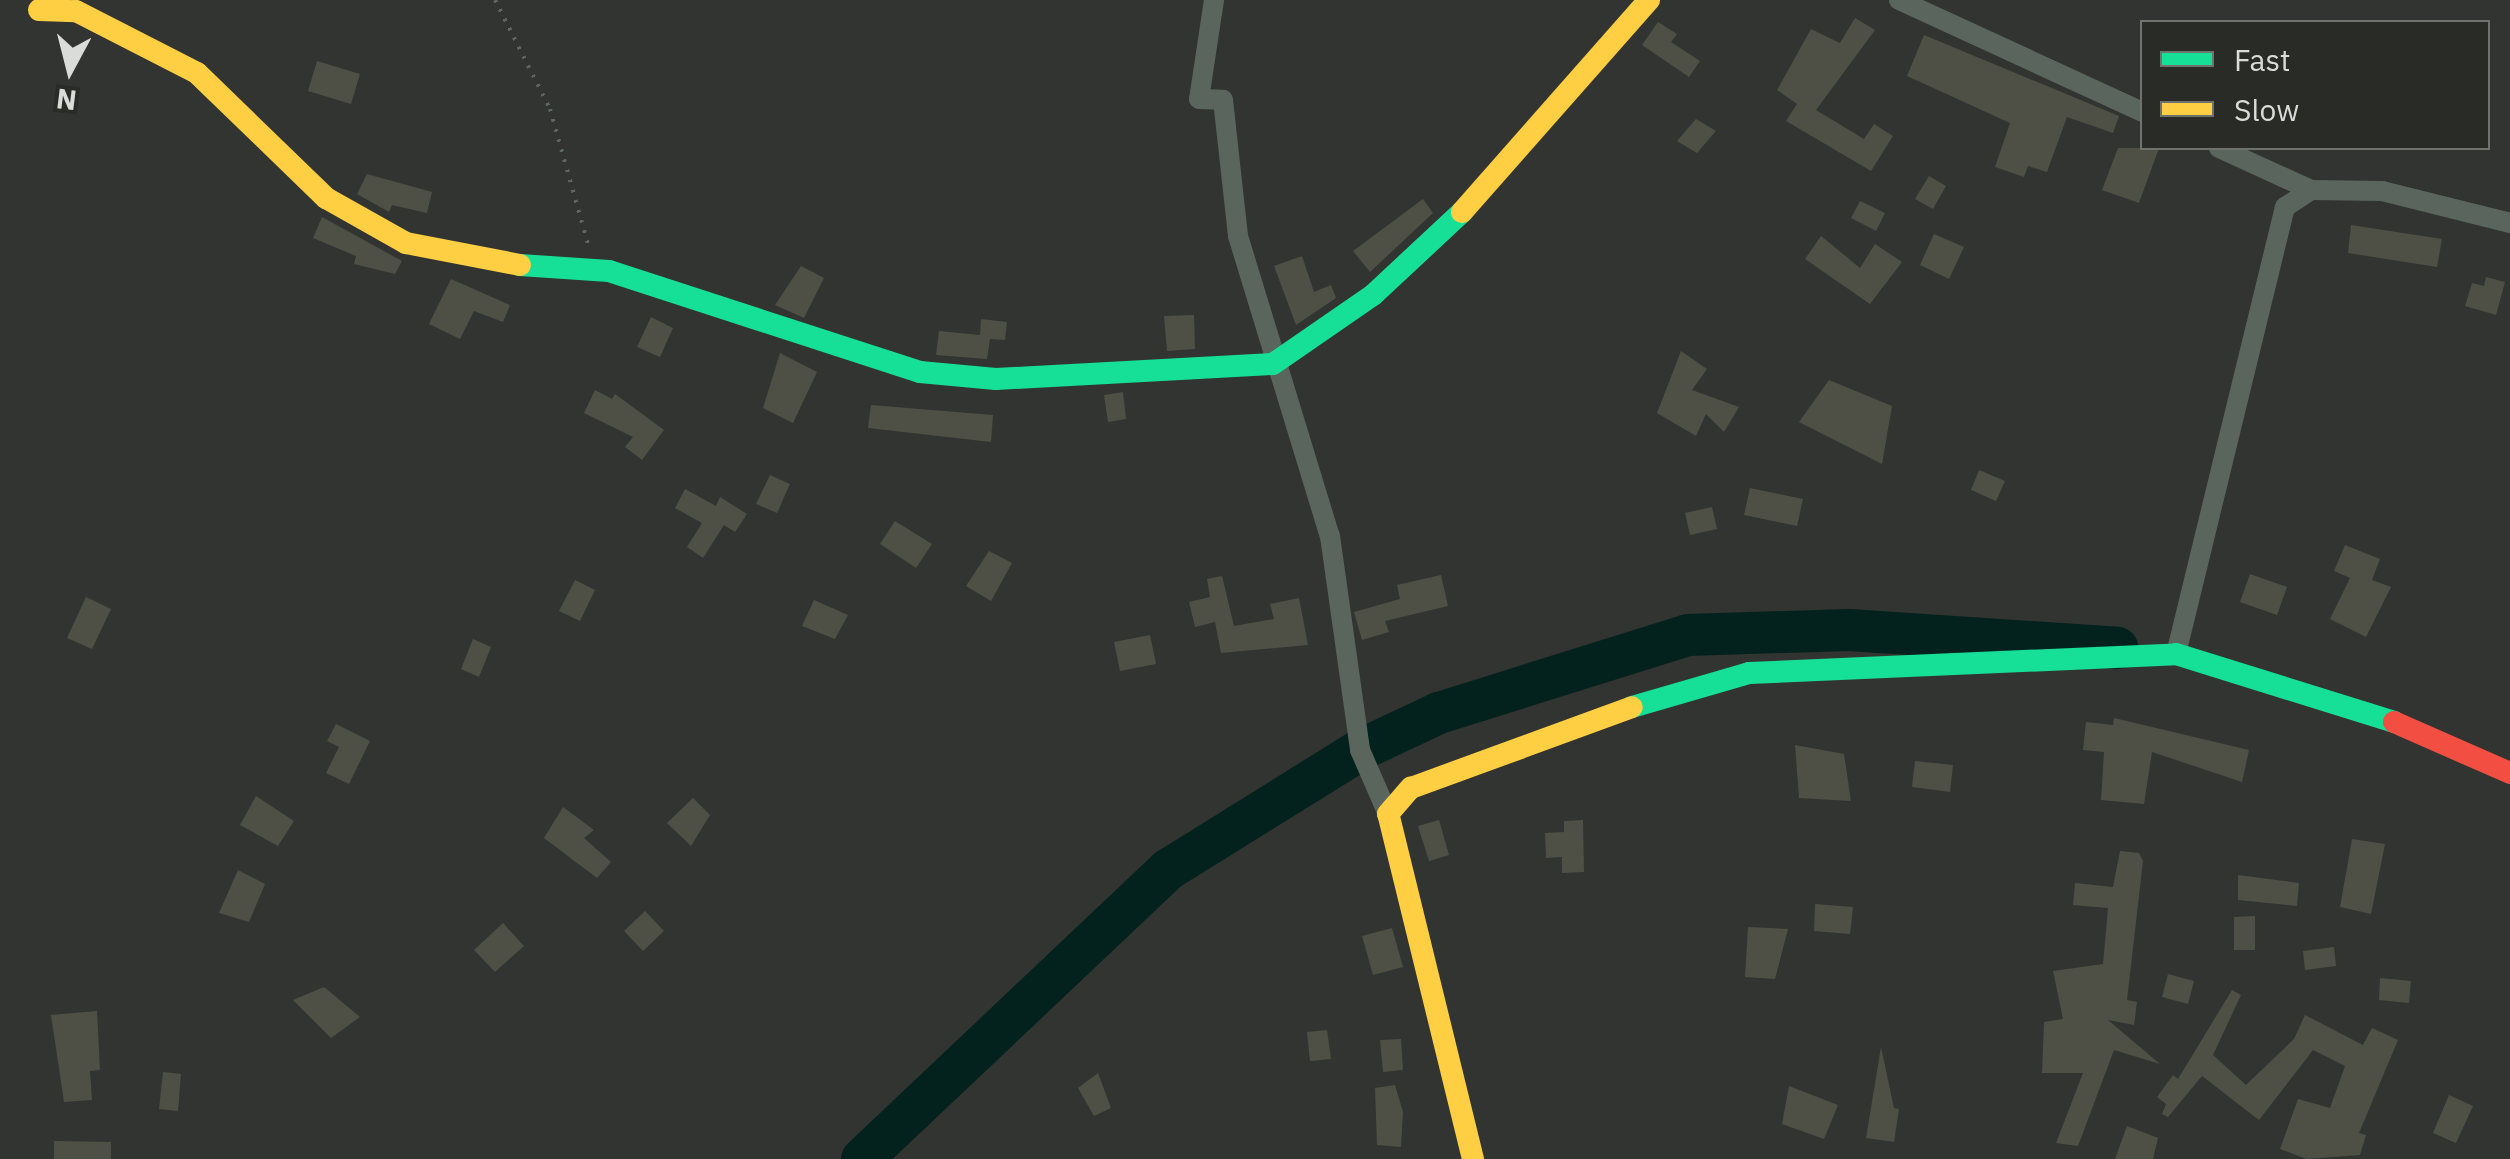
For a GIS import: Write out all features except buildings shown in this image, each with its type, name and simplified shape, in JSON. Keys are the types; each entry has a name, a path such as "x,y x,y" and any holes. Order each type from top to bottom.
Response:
{"street":[{"path":"1214,0 1198,99 1222,100 1238,236 1272,364 1292,400 1330,536 1360,750 1388,814 1474,1159"},
{"path":"39,10 76,11 197,74 326,198 368,226 481,262 595,268 920,372 1056,379 1272,364 1373,296 1463,212 1649,0"},
{"path":"1899,0 2140,111"},
{"path":"2223,150 2311,190 2382,191 2510,223"},
{"path":"2176,654 2285,207 2311,190"},
{"path":"1388,814 1394,800 1442,774 1576,723 1749,673 2176,654 2427,732 2510,773"}],"path":[{"path":"495,0 550,109 595,268"}],"waterway":[{"path":"862,1159 1169,869 1360,750 1439,713 1688,635 1849,630 2117,648"}],"traffic: fast":[{"path":"520,265 609,271 920,372 996,379 1273,364 1373,295 1462,212"},
{"path":"1632,707 1749,673 2176,654 2394,722"}],"traffic: slow":[{"path":"1462,212 1649,0"},
{"path":"39,10 76,11 197,73 326,198 406,243 520,265"},
{"path":"1473,1159 1388,814 1411,788 1632,707"}],"traffic: jam":[{"path":"2394,722 2510,773"}]}
